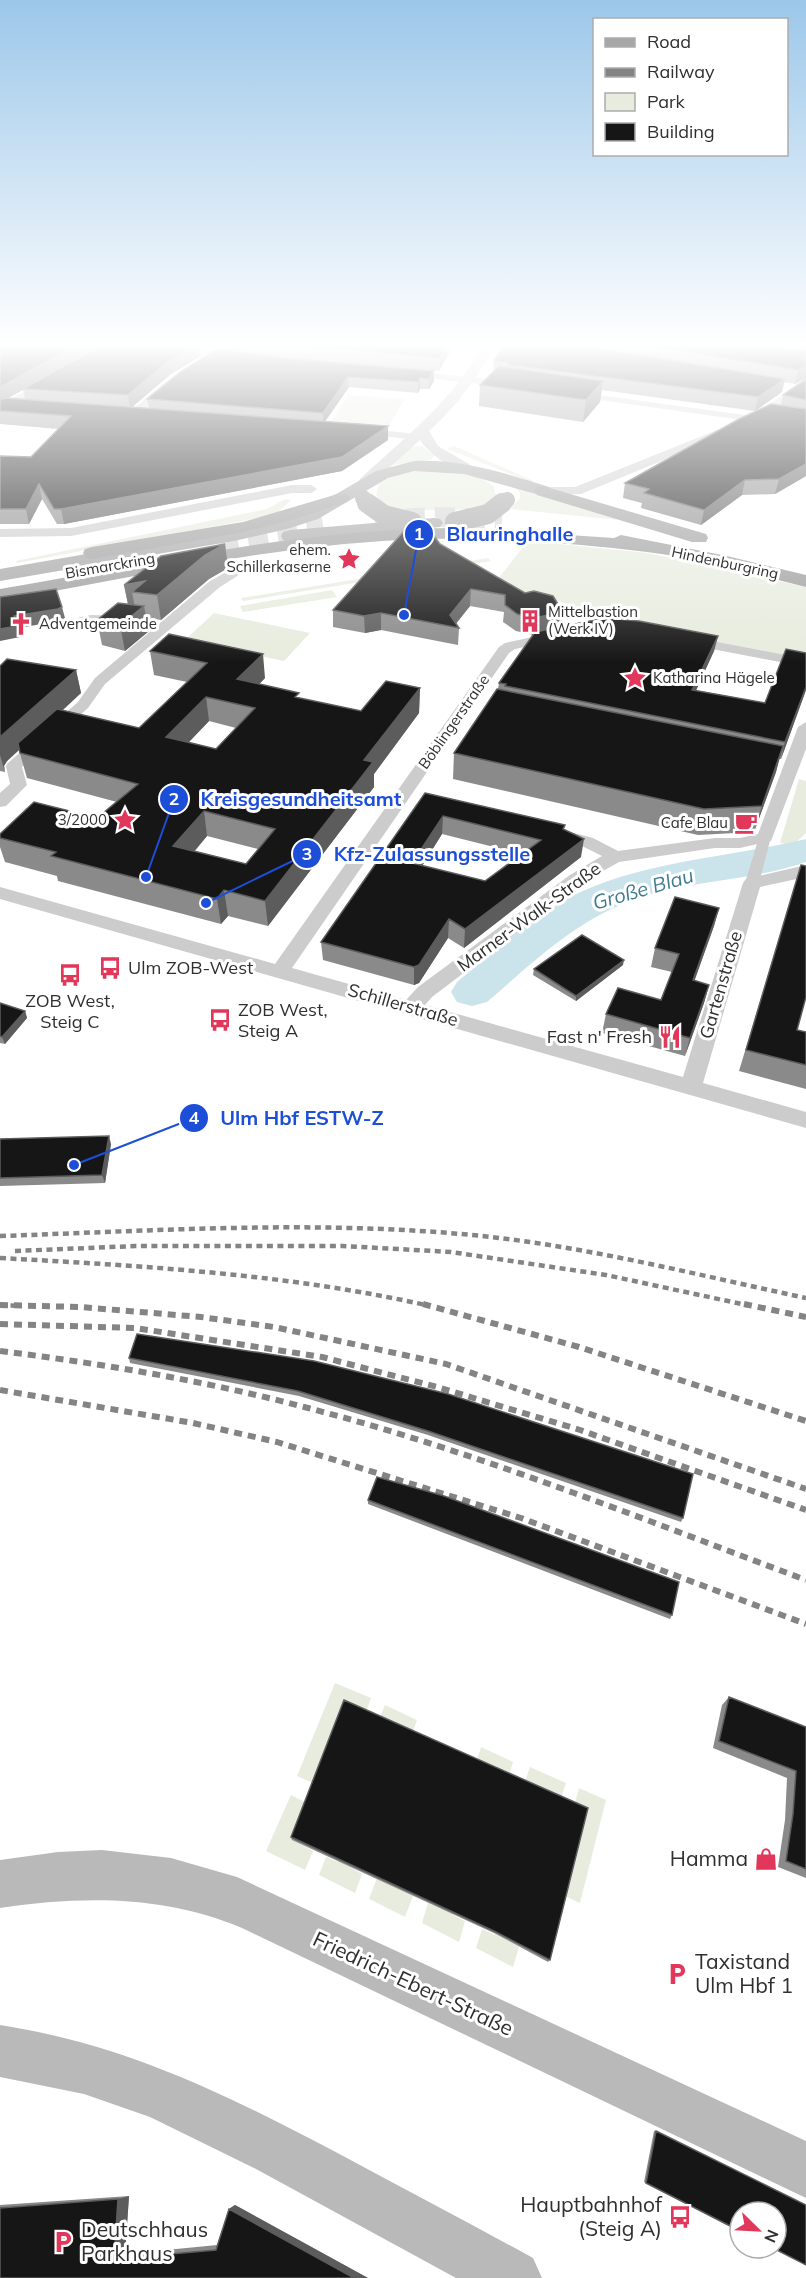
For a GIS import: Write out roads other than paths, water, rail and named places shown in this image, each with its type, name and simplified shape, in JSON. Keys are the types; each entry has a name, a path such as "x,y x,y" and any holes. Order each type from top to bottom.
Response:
{"highway":[{"path":"543,491 581,497 770,559"},
{"path":"92,553 253,525 341,498"},
{"path":"502,519 595,527 770,559"},
{"path":"323,525 374,520"},
{"path":"434,523 574,534 643,546"},
{"path":"0,595 267,549 401,534 510,536 643,546"},
{"name":"Hindenburgring","path":"643,546 728,562 806,581"},
{"name":"Hindenburgring","path":"770,559 806,568"}],"main road":[{"path":"500,478 508,488 507,500 488,514 455,522 412,522 385,515 367,504 364,490 381,474 411,466 446,465 464,467 543,491"},
{"name":"Bismarckring","path":"0,575 251,532 298,521 341,498 364,490"},
{"name":"Bismarckring","path":"0,585 252,541 324,531 434,523"},
{"name":"Friedrich-Ebert-Straße","path":"0,1884 56,1876 100,1874 172,1881 224,1896 806,2170"},
{"path":"0,2051 86,2066 193,2108 513,2278"}],"street":[{"path":"364,490 404,450"},
{"path":"436,450 464,467"},
{"path":"581,497 685,450"},
{"path":"0,533 71,532 292,489 311,489"},
{"path":"0,802 19,785 14,766 83,705 100,681 215,584 237,570"},
{"path":"68,624 91,619 117,618 166,627"},
{"name":"Böblingerstraße","path":"280,971 402,796 474,704 504,650 519,644 574,632"},
{"path":"669,636 806,663"},
{"name":"Gartenstraße","path":"691,1088 785,767 806,727"},
{"path":"402,796 425,801"},
{"path":"537,829 583,840 608,850 614,857"},
{"name":"Marner-Walk-Straße","path":"412,1007 425,992 576,879 614,857 715,843 764,841"},
{"path":"753,880 806,871"},
{"name":"Schillerstraße","path":"0,892 806,1120"}],"waterway":[{"name":"Große Blau","path":"472,992 546,931 592,902 639,885 788,856 806,850"}],"tunnel":[{"path":"375,520 436,517 502,519"},
{"path":"218,542 323,525"}],"railway":[{"path":"0,1236 281,1227 393,1229 449,1233 494,1237 584,1251 806,1298"},
{"path":"15,1251 135,1246 343,1246 451,1252 606,1275 751,1306"},
{"path":"0,1258 162,1268 270,1279 324,1286 430,1306"},
{"path":"423,1304 579,1347 806,1421"},
{"path":"744,1304 806,1317"},
{"path":"22,1306 0,1305 80,1307 201,1317 274,1327 446,1364 806,1489"},
{"path":"0,1324 135,1328 322,1357 437,1387 580,1430 806,1510"},
{"path":"0,1351 194,1382 308,1408 497,1466 806,1580"},
{"path":"0,1390 193,1423 277,1442 521,1518 806,1624"}],"place":[{"name":"ehem. Schillerkaserne","path":"349,559"},
{"name":"Blauringhalle","path":"404,615"},
{"name":"Mittelbastion (Werk IV)","path":"530,621"},
{"name":"Adventgemeinde","path":"21,624"},
{"name":"Katharina Hägele","path":"635,678"},
{"name":"3/2000","path":"125,820"},
{"name":"Cafe Blau","path":"746,823"},
{"name":"Kreisgesundheitsamt","path":"146,877"},
{"name":"Kfz-Zulassungsstelle","path":"206,903"},
{"name":"Ulm ZOB-West","path":"110,968"},
{"name":"ZOB West, Steig C","path":"70,975"},
{"name":"ZOB West, Steig A","path":"220,1020"},
{"name":"Fast n' Fresh","path":"670,1037"},
{"name":"Ulm Hbf ESTW-Z","path":"74,1165"},
{"name":"Hamma","path":"766,1859"},
{"name":"Taxistand Ulm Hbf 1","path":"677,1974"},
{"name":"Hauptbahnhof (Steig A)","path":"680,2217"},
{"name":"Deutschhaus Parkhaus","path":"63,2242"}]}
